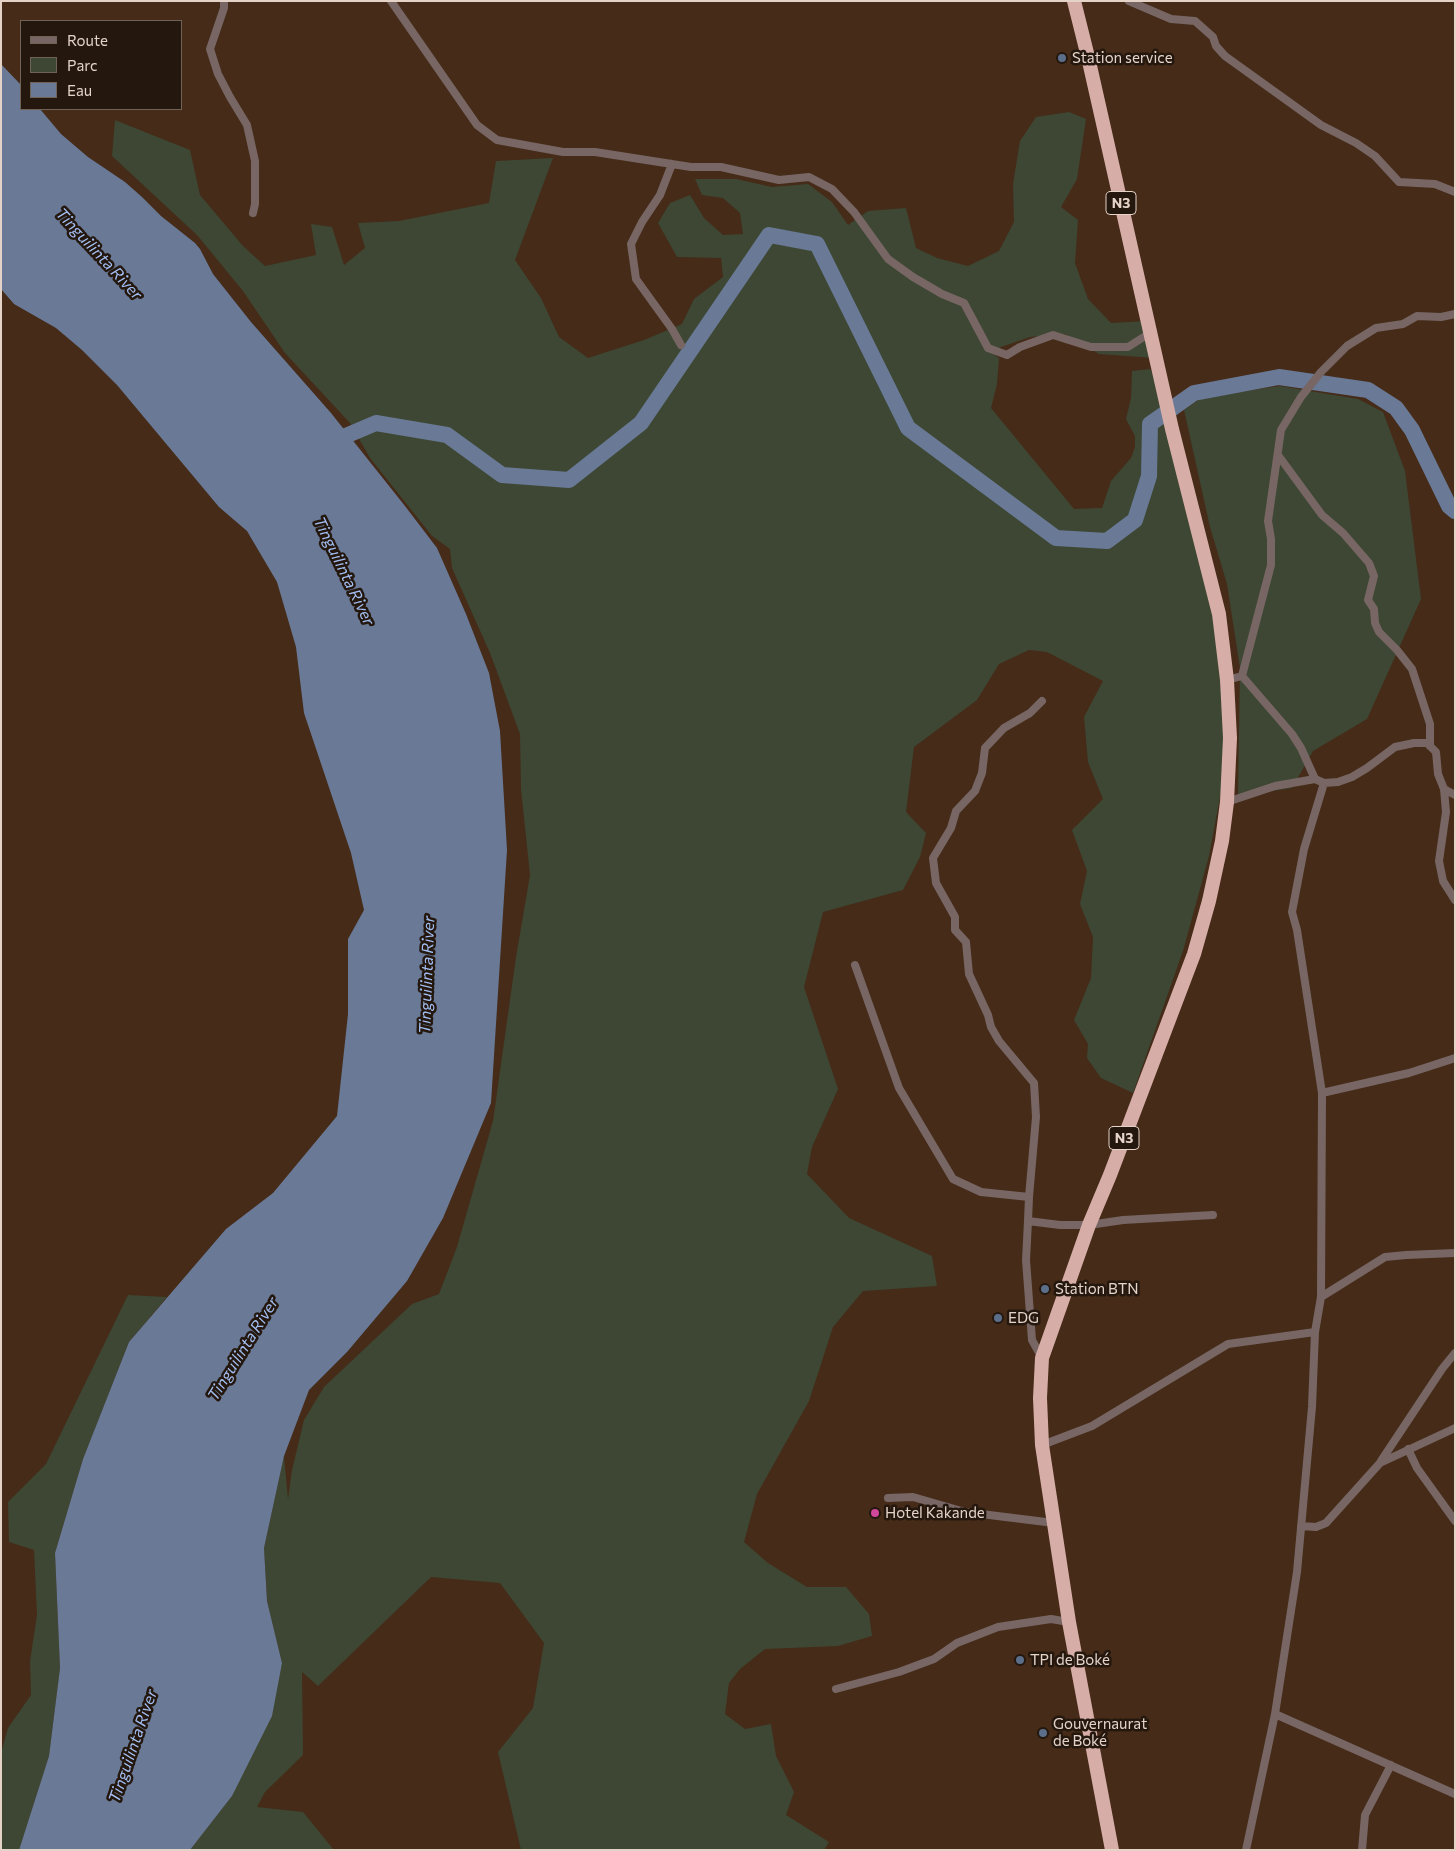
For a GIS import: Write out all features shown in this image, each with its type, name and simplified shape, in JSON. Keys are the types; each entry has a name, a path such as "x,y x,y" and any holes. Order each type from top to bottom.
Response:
{"highway":[{"name":"N3","path":"1074,1 1172,429 1219,614 1228,680 1230,738 1228,802 1222,840 1210,901 1194,954 1110,1175 1088,1225 1042,1358 1040,1398 1042,1445 1069,1622 1112,1850"}],"street":[{"path":"224,1 224,8 210,49 218,74 247,124 254,161 255,204 253,213"},
{"path":"391,1 478,125 497,140 563,152 595,152 691,167 721,167 779,180 809,177 832,189 854,212 888,260 942,294 964,303 988,348 1007,355 1020,347 1053,335 1092,346 1128,346 1150,332"},
{"path":"1129,1 1171,19 1196,22 1213,38 1216,46 1225,56 1322,125 1356,142 1399,182 1435,184 1455,192"},
{"path":"672,164 660,195 642,222 631,244 636,279 672,329 681,345"},
{"path":"1242,676 1271,566 1271,539 1268,521 1281,430 1301,397 1346,346 1376,328 1403,324 1417,316 1441,317 1455,314"},
{"path":"1278,455 1322,515 1343,533 1369,563 1374,576 1368,600 1374,609 1375,623 1379,632 1412,669 1430,724 1430,746"},
{"path":"1228,680 1242,676"},
{"path":"1242,676 1292,734 1301,748 1314,779"},
{"path":"1042,701 1030,713 1004,728 985,748 982,773 975,791 956,811 951,828 933,858 936,883 954,917 954,930 966,942 969,974 988,1014 991,1027 999,1041 1034,1083 1036,1117 1026,1260 1032,1340 1042,1358"},
{"path":"1228,802 1275,786 1314,779 1324,783 1338,782 1352,777 1395,747 1414,743 1426,743 1436,752 1438,774 1444,789 1446,812 1439,861 1443,881 1455,900"},
{"path":"1246,1850 1275,1714 1296,1572 1312,1408 1315,1332 1321,1298 1322,1093 1297,930 1292,912 1304,850 1324,783"},
{"path":"1444,789 1455,795"},
{"path":"855,965 899,1088 953,1179 981,1192 1029,1197"},
{"path":"1322,1093 1409,1074 1455,1058"},
{"path":"1028,1221 1060,1225 1088,1225 1123,1220 1213,1215"},
{"path":"1321,1298 1385,1257 1455,1253"},
{"path":"1042,1445 1092,1426 1228,1344 1315,1332"},
{"path":"1301,1526 1316,1528 1326,1523 1380,1463 1442,1369 1455,1353"},
{"path":"1380,1463 1455,1428"},
{"path":"1408,1449 1417,1468 1455,1521"},
{"path":"888,1498 913,1497 965,1512 1054,1523"},
{"path":"836,1689 899,1672 934,1659 957,1644 977,1634 998,1627 1051,1619 1069,1622"},
{"path":"1275,1714 1455,1794"},
{"path":"1362,1850 1365,1815 1391,1765"}],"green space":[{"path":"1069,112 1086,119 1077,179 1061,207 1078,220 1075,263 1088,299 1111,323 1146,321 1154,358 1099,354 1065,334 1030,337 998,348 983,346 999,358 997,384 991,408 1074,509 1102,508 1111,481 1131,458 1135,447 1135,436 1126,419 1131,398 1132,371 1150,369 1170,403 1219,644 1225,700 1224,776 1209,856 1183,951 1133,1093 1101,1078 1087,1058 1088,1044 1074,1020 1091,978 1093,937 1080,904 1087,871 1072,830 1103,799 1088,762 1084,717 1103,681 1047,652 1029,650 999,664 977,700 914,747 906,812 926,833 920,857 903,890 823,912 804,987 838,1089 812,1147 807,1174 849,1218 932,1256 937,1286 863,1291 833,1327 809,1401 757,1494 744,1542 768,1563 807,1587 846,1587 869,1614 872,1636 838,1646 765,1649 740,1669 729,1683 725,1714 745,1729 771,1724 776,1756 794,1792 786,1815 829,1842 824,1850 521,1850 498,1752 533,1708 544,1643 500,1583 431,1577 318,1686 302,1672 303,1755 265,1792 257,1807 303,1812 334,1850 190,1850 232,1796 282,1663 267,1601 264,1548 284,1456 288,1499 292,1470 304,1420 324,1387 412,1304 439,1294 457,1247 493,1121 516,957 530,875 521,789 520,734 490,653 452,568 450,549 432,536 370,458 350,423 285,353 243,291 197,235 112,156 115,120 190,150 200,195 243,246 265,266 316,255 311,224 332,227 344,265 365,248 358,223 399,221 489,203 496,161 553,158 515,260 541,298 559,337 588,358 644,340 682,324 694,299 723,277 721,258 677,257 658,223 670,203 690,195 704,218 723,235 743,234 740,213 723,198 702,195 695,179 736,179 772,187 808,184 832,202 848,225 868,211 906,208 916,248 937,258 968,266 999,251 1014,222 1013,184 1020,141 1036,117"},
{"path":"1280,386 1358,399 1383,412 1405,471 1421,599 1367,719 1313,751 1292,788 1238,796 1240,668 1227,584 1210,527 1184,410 1203,397"},
{"path":"128,1295 167,1297 129,1342 83,1459 55,1553 60,1668 49,1756 19,1850 1,1850 1,1753 8,1728 31,1695 30,1661 37,1615 34,1550 9,1542 8,1502 46,1464"}],"water":[{"name":"Tinguilinta River","path":"1,64 20,84 20,110 41,110 61,134 88,157 125,182 161,216 195,243 213,274 251,322 331,413 437,548 489,673 500,731 507,850 491,1103 443,1218 407,1281 347,1352 309,1390 284,1456 264,1548 267,1601 282,1663 272,1716 232,1796 190,1850 19,1850 49,1756 60,1668 55,1553 83,1459 129,1342 226,1229 273,1193 337,1116 348,1014 348,939 364,910 351,853 304,713 296,647 277,582 247,531 219,507 117,385 82,350 56,328 14,304 1,289"}],"waterway":[{"path":"329,443 376,423 447,435 502,475 569,480 641,423 769,235 817,244 908,428 1056,538 1107,541 1135,520 1149,476 1150,424 1194,393 1279,377 1368,390 1396,408 1412,430 1449,506 1455,511"}],"place":[{"name":"Station service","path":"1062,58"},
{"name":"Station BTN","path":"1045,1289"},
{"name":"EDG","path":"998,1318"},
{"name":"Hotel Kakande","path":"875,1513"},
{"name":"TPI de Boké","path":"1020,1660"},
{"name":"Gouvernaurat de Boké","path":"1043,1733"}]}
